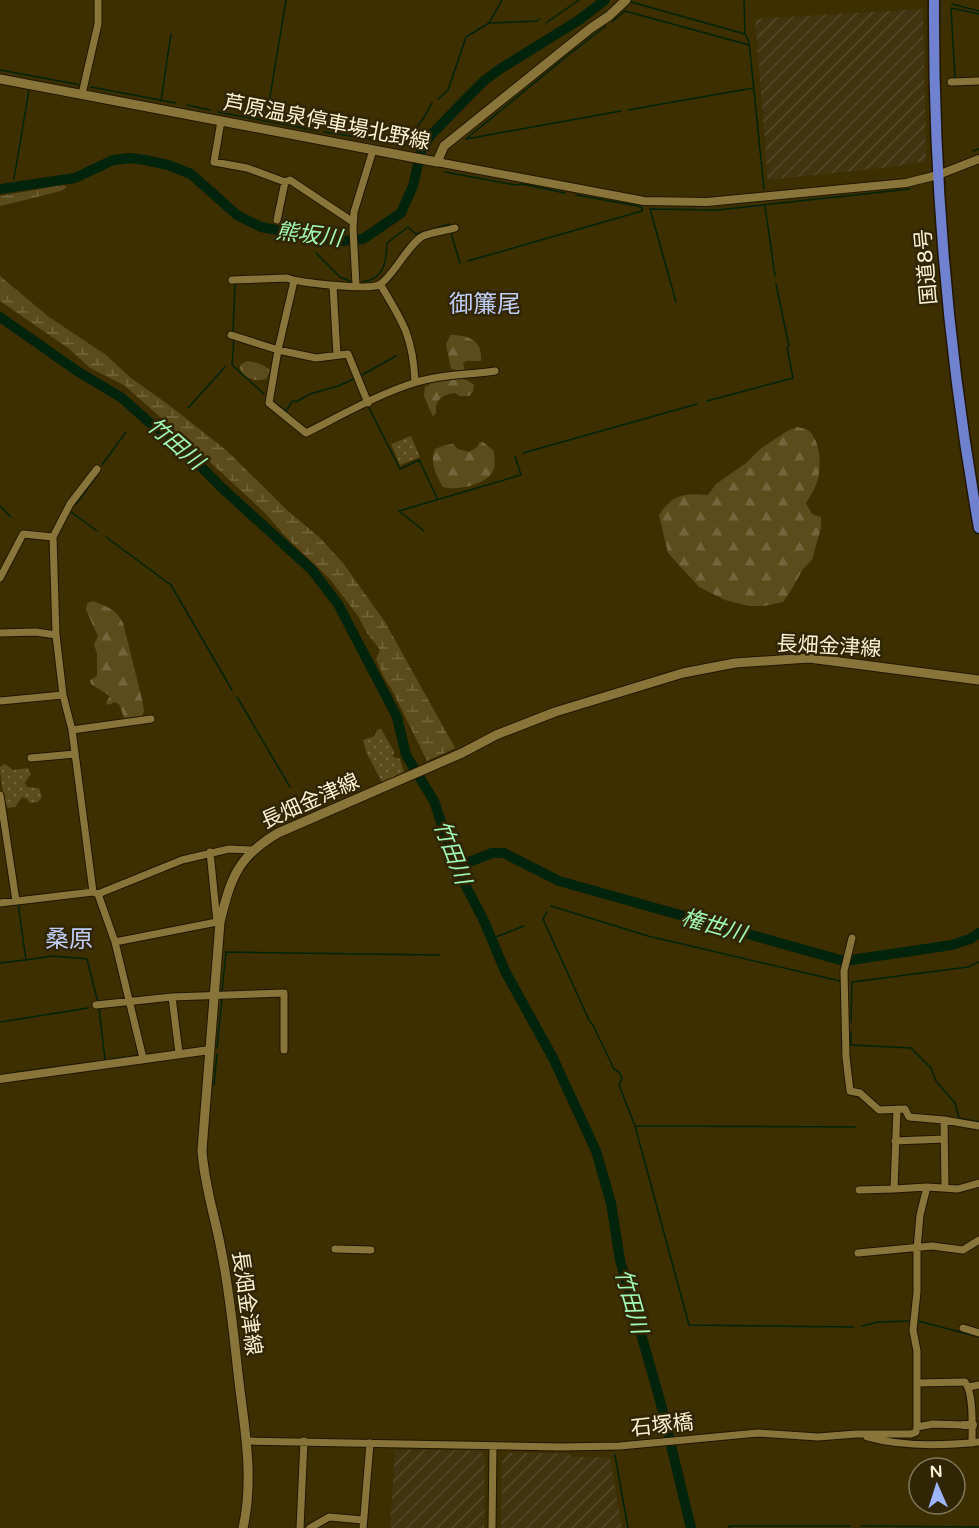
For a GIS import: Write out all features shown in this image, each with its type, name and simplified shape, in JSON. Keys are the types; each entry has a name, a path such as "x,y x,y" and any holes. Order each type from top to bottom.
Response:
{"highway":[{"name":"国道8号","path":"934,0 934,89 938,175 954,359 979,528"}],"main road":[{"name":"芦原温泉停車場北野線","path":"0,79 437,162 444,146 609,16 626,0"},
{"name":"長畑金津線","path":"243,1528 250,1480 246,1441 223,1258 203,1174 202,1150 216,995 219,922 229,886 235,873 252,850 278,833 382,789 496,735 555,712 683,673 735,663 809,658 979,680"}],"street":[{"path":"82,94 98,24 98,0"},
{"path":"951,82 979,81"},
{"path":"221,121 214,162 247,168 285,182 290,180 353,222"},
{"path":"356,285 354,212 373,150"},
{"path":"437,162 644,201 707,202 906,183 938,175 979,159"},
{"path":"277,220 285,182"},
{"path":"232,280 287,278 333,286 380,284 420,238 455,228"},
{"path":"294,281 269,403 306,433 415,382 447,375 462,376 495,371"},
{"path":"380,284 406,329 411,344 415,382"},
{"path":"333,286 337,355"},
{"path":"231,335 278,351 316,358 348,354 368,403"},
{"path":"97,469 70,504 53,537 56,635 63,695 72,729 95,893 115,942 144,1058"},
{"path":"0,578 23,534 53,537"},
{"path":"0,633 36,632 56,635"},
{"path":"0,701 63,695"},
{"path":"72,729 151,719"},
{"path":"31,758 75,753"},
{"path":"0,795 16,901"},
{"path":"0,903 95,893 182,860 210,852 229,849 252,850"},
{"path":"115,942 219,922 210,852"},
{"path":"852,938 844,971 846,1057 850,1092 860,1093 879,1110 905,1109 909,1117 979,1126"},
{"path":"96,1005 216,995 285,993 284,1050"},
{"path":"172,998 179,1053"},
{"path":"0,1079 210,1050"},
{"path":"894,1189 897,1109"},
{"path":"944,1120 945,1187"},
{"path":"895,1141 944,1139"},
{"path":"859,1190 927,1187 958,1189 979,1183"},
{"path":"916,1445 918,1351 913,1330 920,1215 927,1187"},
{"path":"858,1253 932,1246 963,1250 979,1240"},
{"path":"334,1249 371,1250"},
{"path":"963,1328 979,1334"},
{"path":"856,1434 889,1443 916,1445 975,1443 969,1387 964,1382 917,1383"},
{"path":"969,1387 979,1385"},
{"path":"856,1434 902,1435 933,1424 972,1425"},
{"name":"石塚橋","path":"246,1441 620,1446 758,1433 818,1437 856,1434"},
{"path":"300,1528 304,1441"},
{"path":"310,1528 329,1517 363,1524 370,1443"},
{"path":"492,1528 493,1446"}],"shaded area":[{"path":"923,9 926,161 892,167 768,180 755,19"},
{"path":"395,1450 479,1450 485,1457 484,1528 390,1528"},
{"path":"508,1453 565,1453 573,1457 610,1457 622,1528 501,1528 502,1461"}],"green space":[{"path":"63,185 67,187 61,191 0,206 0,196"},
{"path":"0,276 49,317 106,355 131,378 226,450 287,510 319,537 343,563 385,622 455,748 427,761 384,678 376,659 380,650 330,579 287,538 264,512 124,385 90,368 68,348 0,301"},
{"path":"450,335 473,340 480,348 481,361 463,363 465,371 451,369 446,345"},
{"path":"248,361 260,364 270,371 266,379 254,380 244,375 240,368 241,364"},
{"path":"459,378 474,385 473,392 469,396 460,396 455,393 446,395 438,401 433,417 424,396 425,387 434,382"},
{"path":"797,427 811,433 815,439 820,461 819,476 806,503 812,514 821,517 821,528 812,560 803,569 783,602 749,606 725,600 699,587 668,553 659,515 669,503 680,496 708,495 716,484 746,463 760,449"},
{"path":"411,436 420,457 400,465 391,444"},
{"path":"480,442 494,451 493,471 489,476 471,486 443,487 433,464 435,449 453,444 458,449 469,452"},
{"path":"93,601 114,611 123,623 142,699 144,711 142,717 125,720 119,704 106,703 110,696 91,684 90,680 97,676 97,654 94,644 98,636 86,610 87,603"},
{"path":"381,729 394,751 393,757 400,759 404,772 382,782 367,754 363,740 375,736 377,730"},
{"path":"5,764 13,770 28,768 31,774 25,783 27,787 39,788 42,797 38,802 30,803 22,797 15,807 8,808 2,799 0,767"}],"waterway":[{"path":"266,121 286,0"},
{"path":"502,0 489,23 540,19"},
{"path":"546,23 579,0"},
{"name":"熊坂川","path":"0,189 75,178 113,160 130,158 145,160 168,165 191,174 237,215 261,227 321,239 342,241 363,239 401,213 413,186 421,151 430,136 485,80 579,20 605,0"},
{"path":"631,2 745,34 744,0"},
{"path":"952,4 979,11"},
{"path":"955,78 951,8 979,14"},
{"path":"613,21 625,11 749,45"},
{"path":"438,99 448,90 466,37 489,23"},
{"path":"606,26 466,139 621,111"},
{"path":"161,101 171,34"},
{"path":"745,34 749,42 764,189"},
{"path":"0,70 81,85"},
{"path":"91,87 176,103"},
{"path":"628,110 753,88"},
{"path":"14,179 29,90"},
{"path":"324,132 396,143 398,135 410,132 419,124 432,103"},
{"path":"187,105 210,110"},
{"path":"218,112 318,131"},
{"path":"973,151 979,149"},
{"path":"445,172 565,193"},
{"path":"676,302 650,209 717,210 910,189"},
{"path":"468,261 642,211 642,208 638,206 576,195"},
{"path":"765,206 775,276"},
{"path":"362,282 380,273 385,263 387,243 408,227 416,234 449,224 450,228"},
{"path":"451,233 460,263"},
{"path":"316,253 340,277 350,281"},
{"path":"233,332 235,284"},
{"path":"707,401 793,378 776,284"},
{"name":"竹田川","path":"0,317 77,371 122,398 150,423 173,438 221,487 312,570 338,604 397,717 406,755 434,801 456,867 484,921 505,971 553,1058 596,1151 611,1203 620,1260 661,1404 691,1528"},
{"path":"234,338 232,365 264,394"},
{"path":"360,376 396,356"},
{"path":"188,408 225,367"},
{"path":"272,401 286,411 293,400 296,402 310,394 356,378"},
{"path":"523,453 697,404"},
{"path":"369,408 400,469 419,460 437,498"},
{"path":"102,465 126,432"},
{"path":"424,531 399,511 521,475 515,456"},
{"path":"76,504 96,477"},
{"path":"0,506 11,517"},
{"path":"71,512 97,531"},
{"path":"106,537 171,585 232,690"},
{"path":"237,697 290,787"},
{"name":"権世川","path":"456,867 492,853 504,853 559,881 844,961 952,945 970,939 979,933"},
{"path":"18,903 26,960 52,956 87,959 98,1003"},
{"path":"551,906 648,936 840,981"},
{"path":"547,912 543,919 589,1020 614,1069 622,1078 619,1085 635,1126 856,1127"},
{"path":"491,939 524,926"},
{"path":"222,991 226,952 440,955"},
{"path":"0,963 25,960"},
{"path":"851,1022 852,982 968,967 979,962"},
{"path":"217,1048 222,999"},
{"path":"1,1022 88,1008"},
{"path":"99,1008 105,1060"},
{"path":"851,1032 851,1045 911,1048 931,1068 936,1081 955,1103 959,1118 979,1122"},
{"path":"214,1085 217,1054"},
{"path":"131,1057 137,1055"},
{"path":"112,1059 125,1057"},
{"path":"11,1073 94,1062"},
{"path":"635,1126 689,1325 854,1327"},
{"path":"862,1326 878,1322 908,1321"},
{"path":"918,1321 979,1337"},
{"path":"615,1455 628,1528"},
{"path":"729,1528 729,1526 850,1526"},
{"path":"861,1526 979,1527"}],"district":[{"name":"御簾尾","path":"485,304"},
{"name":"桑原","path":"69,939"}]}
